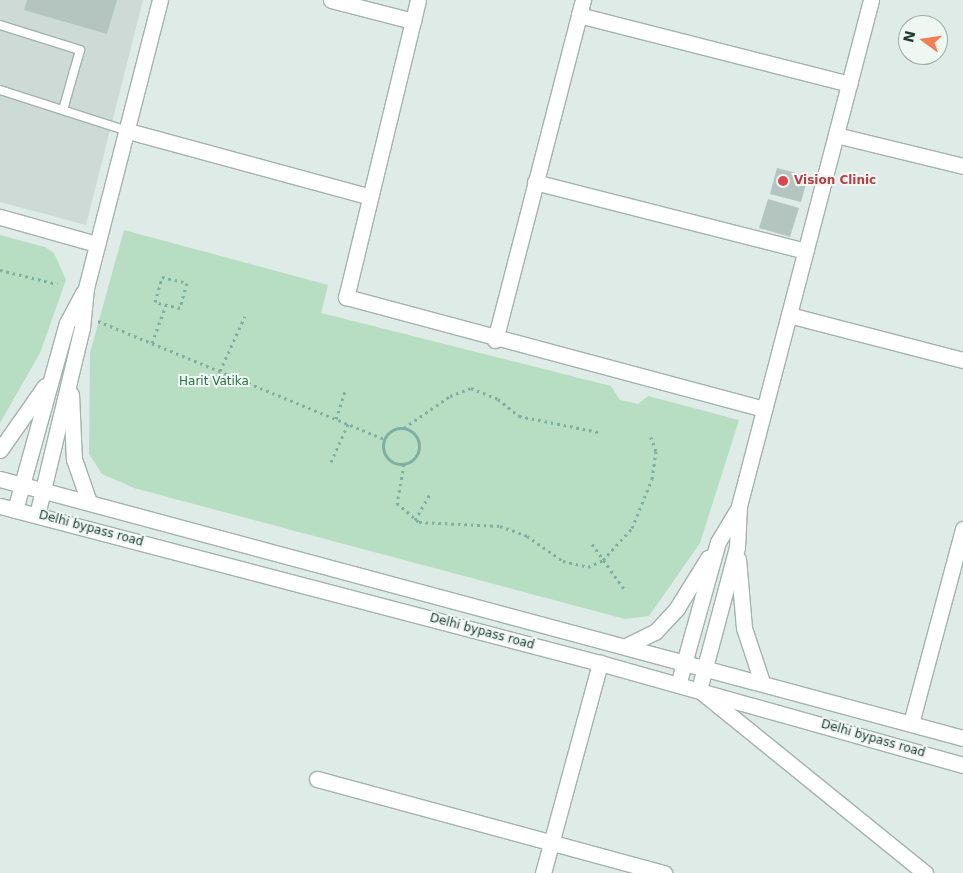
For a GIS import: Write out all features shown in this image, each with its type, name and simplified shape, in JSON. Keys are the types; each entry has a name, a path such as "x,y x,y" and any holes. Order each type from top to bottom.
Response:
{"street":[{"path":"37,515 84,315 86,288 128,131 160,0"},
{"path":"331,0 413,21"},
{"path":"418,0 368,196 346,297 495,340 764,408"},
{"path":"762,682 744,628 737,547 739,506 871,0"},
{"path":"495,340 581,7 849,84"},
{"path":"128,131 368,196"},
{"path":"836,135 963,166"},
{"path":"536,182 805,251"},
{"path":"0,217 97,244"},
{"path":"15,510 67,323 86,288"},
{"path":"789,315 963,360"},
{"path":"0,450 53,374"},
{"path":"70,378 74,460 89,502"},
{"name":"Delhi bypass road","path":"0,479 628,644 963,738"},
{"name":"Delhi bypass road","path":"0,506 600,662 963,765"},
{"path":"628,644 654,632 677,608 739,506"},
{"path":"912,723 963,529"},
{"path":"678,685 718,542"},
{"path":"737,547 698,690 925,873"},
{"path":"543,873 600,662"},
{"path":"316,779 664,873"}],"lane":[{"path":"0,25 80,50 63,110"},
{"path":"0,90 128,131"}],"path":[{"path":"0,270 57,284"},
{"path":"162,277 187,283 180,308 166,305 155,302 162,277"},
{"path":"152,343 166,305"},
{"path":"84,315 384,439"},
{"path":"220,371 245,316"},
{"path":"384,439 392,430 404,428 450,396 470,388 498,399 519,416 598,432"},
{"path":"336,419 345,391"},
{"path":"331,462 348,424"},
{"path":"384,439 389,459 404,464 415,458 419,446 415,434 404,428"},
{"path":"404,464 397,503 415,520 423,524 494,524 527,536 575,566 588,567 603,560 632,528 646,495 656,451 651,437"},
{"path":"415,520 430,494"},
{"path":"592,544 624,590"}],"shaded area":[{"path":"0,0 143,0 86,225 0,202"}],"green space":[{"name":"Harit Vatika","path":"124,230 328,285 321,313 611,386 620,400 638,404 648,396 739,420 700,543 649,616 625,619 134,488 102,474 89,454 90,353"},
{"path":"0,235 45,247 54,253 66,280 40,353 0,423"}],"building":[{"path":"27,0 117,0 107,34 24,10"},
{"path":"777,168 808,176 801,202 770,194"},
{"path":"768,199 799,208 790,237 759,228"}],"place":[{"name":"Vision Clinic","path":"783,181"}]}
